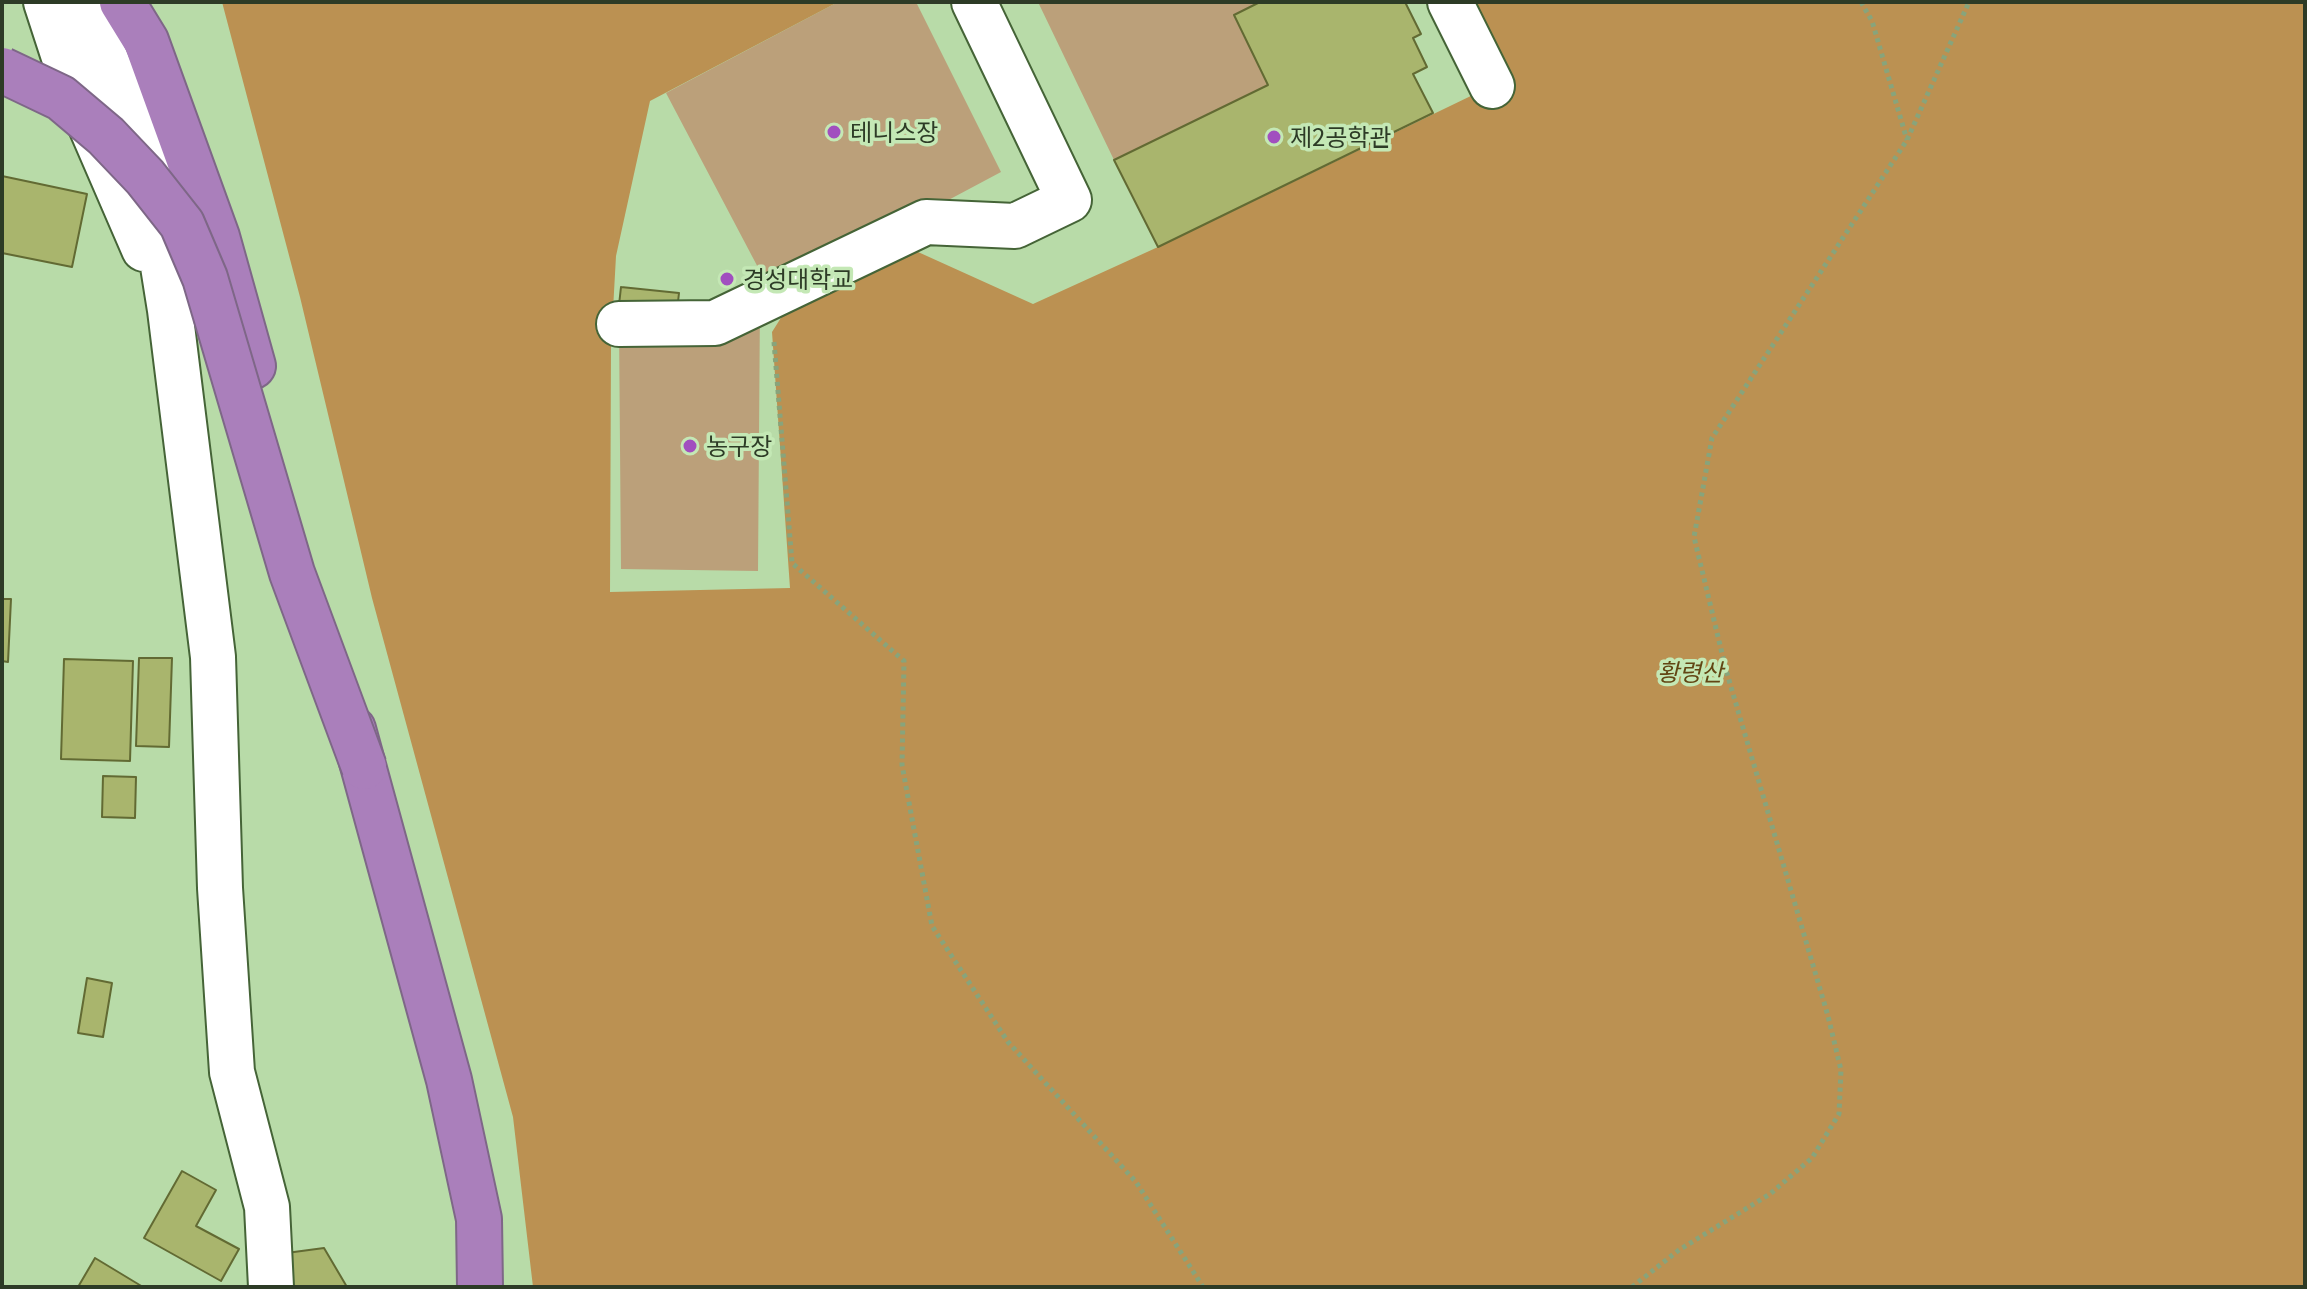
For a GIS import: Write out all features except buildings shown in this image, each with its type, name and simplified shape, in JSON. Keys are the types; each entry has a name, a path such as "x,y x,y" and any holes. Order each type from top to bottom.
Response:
{"highway":[{"path":"122,2 146,41 217,237 449,1080 479,1219 480,1287"},
{"path":"2,70 61,98 106,136 145,177 182,224 205,278 292,573 364,767"}],"lane":[{"path":"46,2 73,85 170,310"},
{"path":"81,2 144,147 170,310 213,657 220,888 232,1072 267,1207 271,1287"},
{"path":"619,324 715,323 926,222 1015,226 1069,200 974,2"},
{"path":"1450,2 1492,86"}],"path":[{"path":"1861,2 1872,21 1907,140"},
{"path":"1632,1287 1679,1250 1770,1194 1812,1158 1839,1114 1841,1070 1828,1016 1726,670 1694,537 1712,438 1907,140 1969,2"},
{"path":"770,296 792,563 904,661 902,765 932,926 1008,1042 1136,1182 1203,1287"}],"shaded area":[{"name":"테니스장","path":"838,2 916,2 1001,172 772,294 666,93"},
{"path":"1038,2 1260,2 1234,15 1268,85 1114,160"},
{"name":"농구장","path":"760,301 758,571 621,569 619,324"}],"green space":[{"name":"황령산","path":"222,2 838,2 650,101 616,256 611,346 610,592 790,588 772,332 791,302 907,247 1033,304 1506,79 1469,2 2305,2 2305,1287 533,1287 513,1117 372,598 300,297"}],"place":[{"name":"테니스장","path":"834,132"},
{"name":"제2공학관","path":"1274,137"},
{"name":"경성대학교","path":"727,279"},
{"name":"농구장","path":"690,446"}]}
